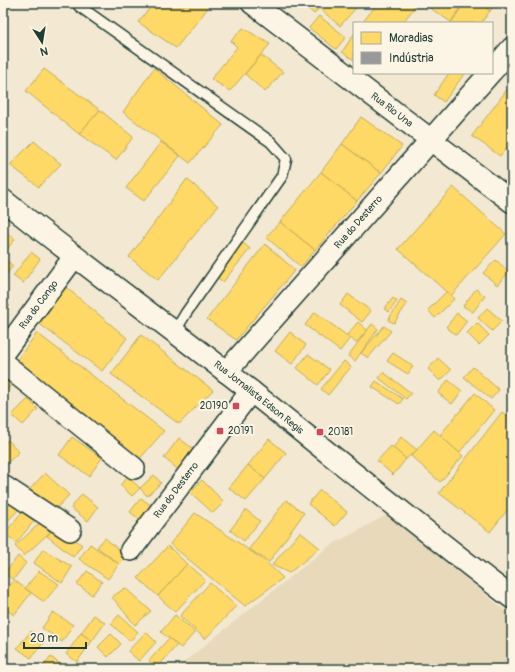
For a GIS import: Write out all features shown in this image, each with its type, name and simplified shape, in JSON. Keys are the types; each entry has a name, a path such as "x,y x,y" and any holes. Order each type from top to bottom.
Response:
{"street":[{"name":"Rua Rio Una","path":"252,3 432,139 512,202"},
{"name":"Rua do Desterro","path":"493,70 512,48"},
{"name":"Rua do Desterro","path":"226,372 489,74"},
{"name":"Rua Jornalista Edson Regis","path":"3,200 74,257 251,391 448,549 512,598"},
{"name":"Rua do Congo","path":"3,352 74,257"},
{"path":"3,363 134,468"},
{"name":"Rua do Desterro","path":"131,550 251,391"},
{"path":"3,486 70,530"}],"lane":[{"path":"79,6 271,142 286,159 282,176 186,313 174,333"}],"shaded area":[{"path":"390,513 512,617 512,669 175,669 328,547"}],"building: Moradias":[{"path":"154,3 212,3 176,48 138,22"},
{"path":"302,3 323,3 314,14"},
{"path":"325,3 360,3 340,26 320,9"},
{"path":"378,3 409,3 415,7 403,22 363,22"},
{"path":"429,3 463,3 451,22 427,6"},
{"path":"464,3 480,3 490,11 482,22 452,22"},
{"path":"480,3 496,3 490,11"},
{"path":"319,16 346,37 336,49 309,28"},
{"path":"243,28 270,44 230,91 211,79 237,47 231,41"},
{"path":"353,36 353,59 342,52"},
{"path":"261,55 283,72 265,92 245,74"},
{"path":"154,68 223,125 190,163 123,112"},
{"path":"44,69 100,110 79,134 26,91"},
{"path":"448,74 464,74 444,102 434,95"},
{"path":"512,83 512,140 500,156 472,136"},
{"path":"100,110 133,137 116,160 79,134"},
{"path":"361,117 402,146 381,173 342,144"},
{"path":"34,141 61,164 39,187 10,165"},
{"path":"161,142 180,156 144,201 126,188"},
{"path":"342,144 381,173 357,201 321,172"},
{"path":"321,172 357,201 315,250 280,222"},
{"path":"187,179 218,206 158,280 129,257"},
{"path":"453,187 506,234 451,296 398,249"},
{"path":"280,222 315,250 301,267 266,237"},
{"path":"3,230 15,239 8,248 3,244"},
{"path":"243,243 250,249 223,282 215,276"},
{"path":"265,244 295,270 236,340 207,319"},
{"path":"31,252 40,259 23,283 13,276"},
{"path":"3,257 13,266 3,278"},
{"path":"496,260 509,272 497,285 483,273"},
{"path":"62,284 127,338 102,371 33,319"},
{"path":"476,289 485,296 473,312 463,306"},
{"path":"447,291 454,299 435,318 428,310"},
{"path":"348,294 371,311 362,322 340,305"},
{"path":"393,298 397,301 389,312 384,309"},
{"path":"3,300 10,306 3,313"},
{"path":"401,300 407,304 394,323 388,320"},
{"path":"487,308 502,321 492,331 478,318"},
{"path":"315,312 350,338 340,351 305,325"},
{"path":"457,313 467,321 456,335 446,327"},
{"path":"358,322 367,330 356,343 347,335"},
{"path":"477,323 489,335 479,345 467,333"},
{"path":"372,324 378,329 355,361 348,356"},
{"path":"384,326 391,331 368,358 361,353"},
{"path":"290,332 306,345 292,364 275,351"},
{"path":"37,333 164,431 136,463 14,364"},
{"path":"141,335 213,390 179,424 111,374"},
{"path":"393,353 413,366 408,374 387,361"},
{"path":"308,354 330,370 318,385 297,368"},
{"path":"438,358 451,370 440,381 428,369"},
{"path":"344,361 351,367 328,395 321,389"},
{"path":"473,367 499,390 491,399 464,377"},
{"path":"383,372 411,393 406,399 379,378"},
{"path":"3,374 14,380 3,397"},
{"path":"448,380 462,391 452,404 438,393"},
{"path":"376,381 403,399 399,404 372,387"},
{"path":"475,393 494,410 459,453 440,435"},
{"path":"28,399 38,409 23,425 12,415"},
{"path":"502,412 512,419 512,504 490,532 439,493"},
{"path":"434,430 463,456 440,482 411,456"},
{"path":"72,437 102,458 89,476 59,455"},
{"path":"401,437 417,450 406,459 393,448"},
{"path":"179,438 196,451 180,471 164,458"},
{"path":"269,439 286,453 265,479 248,465"},
{"path":"8,440 19,452 3,467 3,445"},
{"path":"391,446 406,459 393,475 377,461"},
{"path":"248,465 265,479 246,501 229,488"},
{"path":"45,473 69,495 53,512 29,490"},
{"path":"154,475 161,483 147,496 140,488"},
{"path":"128,477 140,488 132,496 120,485"},
{"path":"202,480 224,502 213,513 190,492"},
{"path":"320,490 347,512 335,526 308,504"},
{"path":"82,494 98,507 88,521 71,508"},
{"path":"141,498 157,510 145,524 130,512"},
{"path":"13,499 21,507 3,526 3,510"},
{"path":"286,500 304,513 269,562 249,549"},
{"path":"246,510 260,521 244,541 230,530"},
{"path":"22,512 34,521 16,543 5,533"},
{"path":"195,513 265,561 283,578 245,606 170,544"},
{"path":"41,522 50,532 24,556 15,546"},
{"path":"56,525 82,545 73,557 47,536"},
{"path":"300,532 320,548 289,573 272,565"},
{"path":"105,538 126,556 119,564 97,547"},
{"path":"90,544 119,564 108,579 79,559"},
{"path":"168,546 187,564 158,596 138,578"},
{"path":"43,549 72,567 62,583 34,563"},
{"path":"18,556 26,563 13,580 5,573"},
{"path":"187,564 205,580 175,612 158,596"},
{"path":"39,571 59,584 44,602 25,588"},
{"path":"87,571 102,582 92,595 77,584"},
{"path":"14,580 31,593 14,615 3,607 3,595"},
{"path":"210,583 236,606 205,639 180,616"},
{"path":"125,588 151,611 135,625 112,597"},
{"path":"53,612 73,625 62,642 42,628"},
{"path":"94,615 105,623 92,641 81,633"},
{"path":"119,615 138,632 130,641 111,624"},
{"path":"175,615 195,632 181,648 161,632"},
{"path":"31,631 44,642 31,658 17,648"},
{"path":"146,632 156,642 139,661 128,651"},
{"path":"81,633 92,641 77,662 66,654"},
{"path":"111,634 121,644 108,657 98,647"},
{"path":"169,638 177,645 157,668 149,661"},
{"path":"51,657 65,668 41,669"}],"building: Indústria":[{"path":"3,660 15,669 3,669"}],"place":[{"name":"20190","path":"236,406"},
{"name":"20191","path":"220,431"},
{"name":"20181","path":"320,432"}]}
